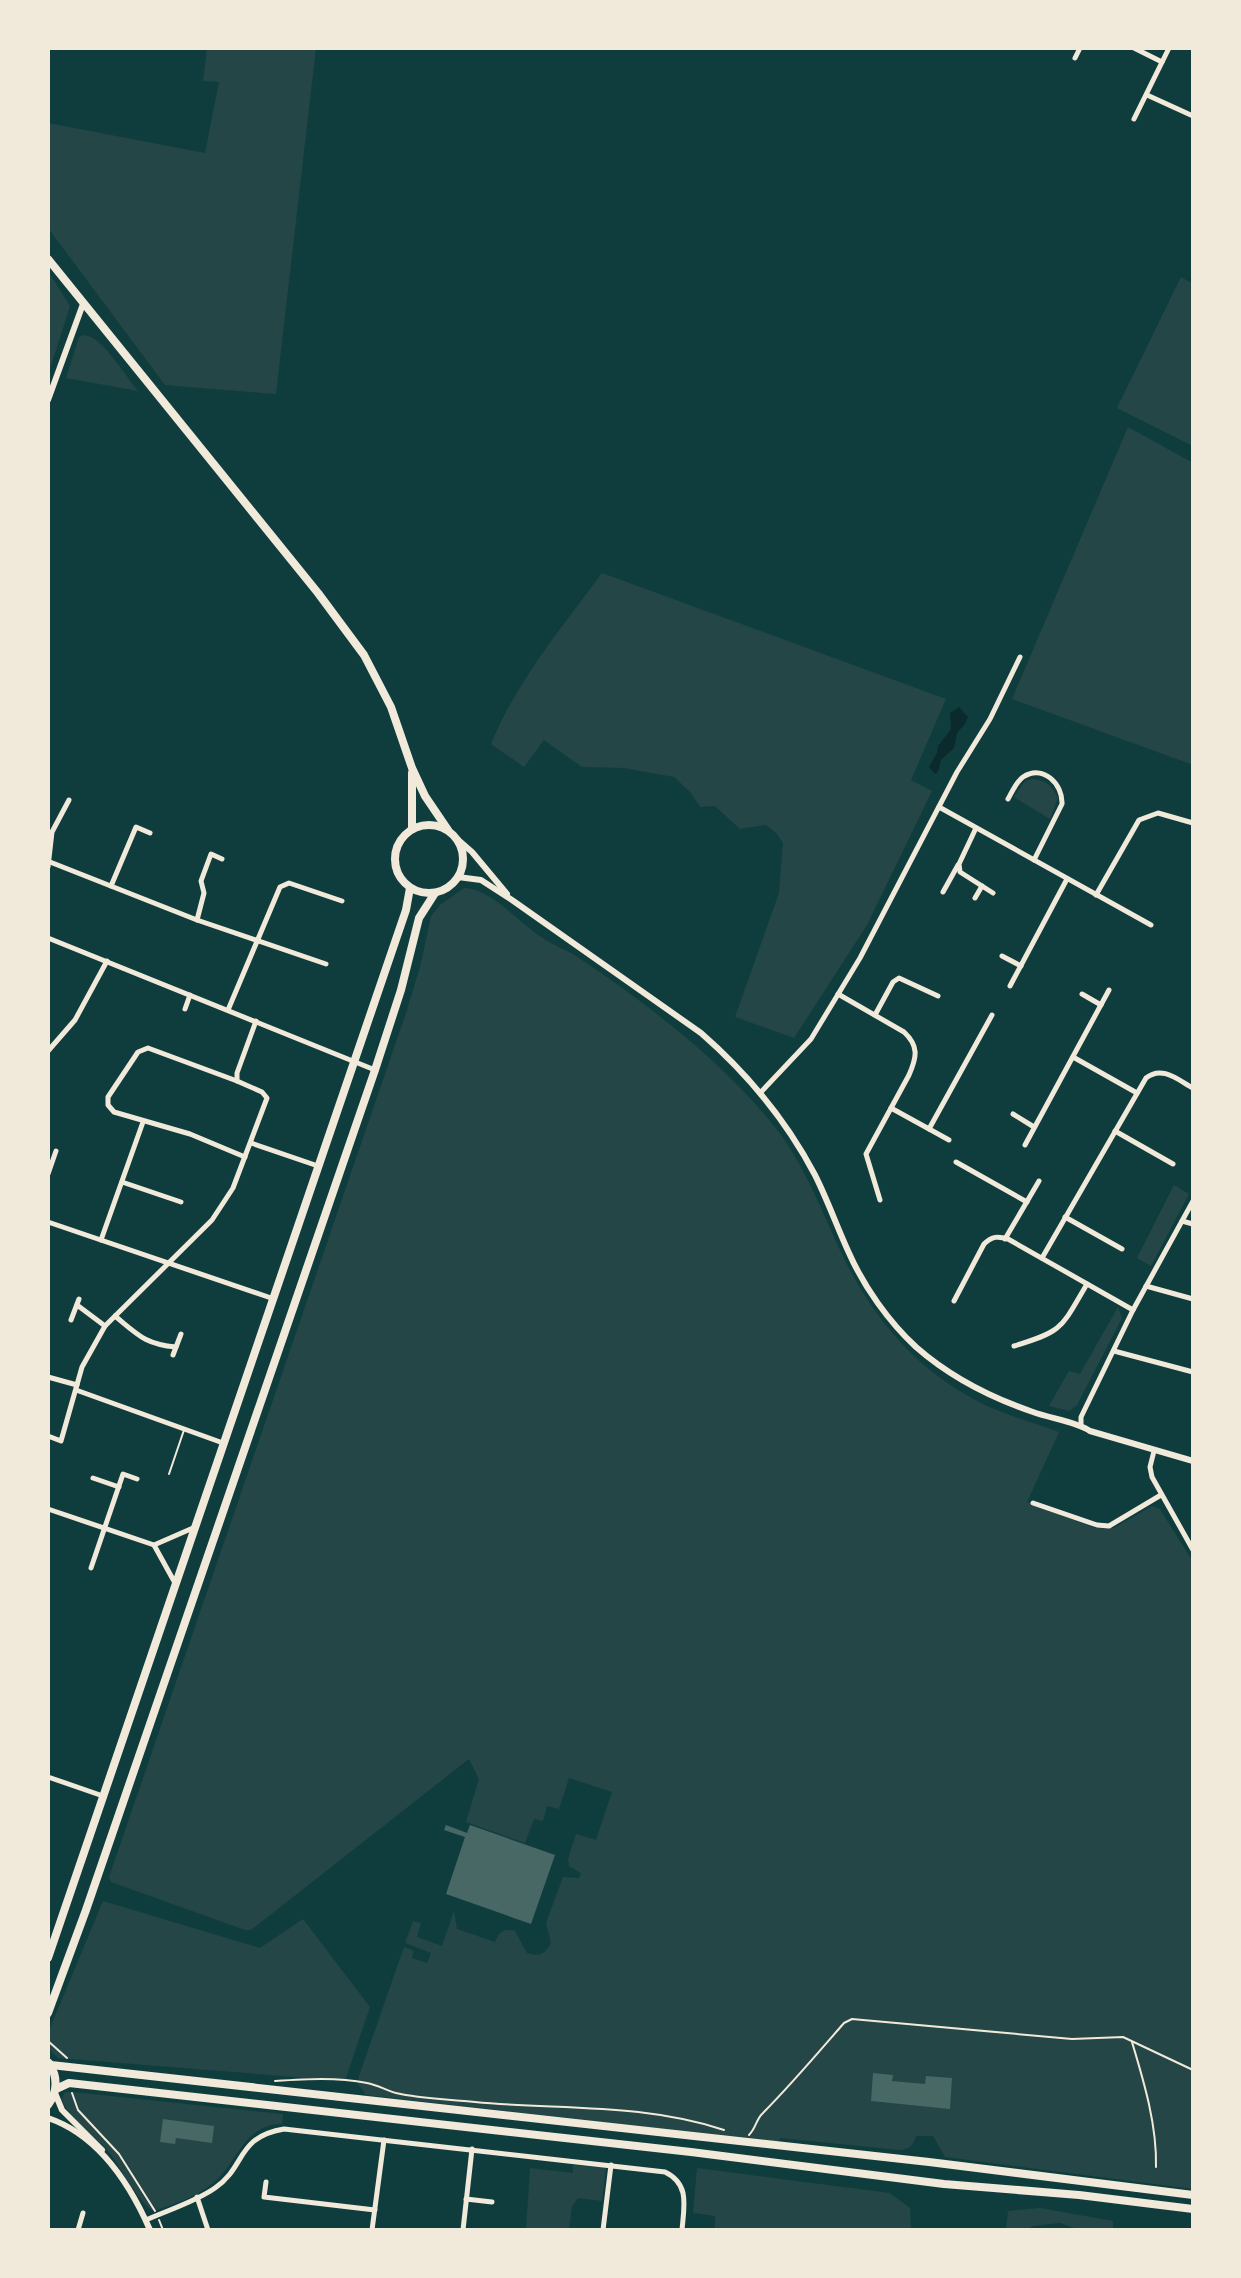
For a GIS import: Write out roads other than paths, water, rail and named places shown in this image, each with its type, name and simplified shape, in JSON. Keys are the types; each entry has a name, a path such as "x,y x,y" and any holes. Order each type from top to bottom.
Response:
{"highway":[{"path":"48,259 318,593 364,655 391,707 425,796 456,838 463,857 458,877 444,890 426,893 410,888 401,880 394,857 403,835 412,828 430,824 448,830"},
{"path":"412,768 412,828"},
{"path":"48,1958 53,1931 104,1797 406,910 410,888"},
{"path":"48,2013 375,1070 401,990 419,918 435,893"},
{"path":"274,1299 292,1305"},
{"path":"194,1528 213,1535"},
{"path":"175,1583 194,1590"},
{"path":"97,1817 115,1822"},
{"path":"55,2091 49,2064 929,2162 1193,2195"},
{"path":"48,2105 55,2091 69,2083 675,2150 944,2184 1079,2195 1193,2209"}],"street":[{"path":"1075,58 1080,48"},
{"path":"1134,48 1163,62"},
{"path":"1134,119 1169,48"},
{"path":"1147,95 1193,116"},
{"path":"48,400 83,304"},
{"path":"761,1092 805,1046 838,994 885,914 1020,657"},
{"path":"1008,799 1023,778 1032,774 1051,778 1063,794 1062,804 1034,860"},
{"path":"69,800 52,832 49,865 257,942 326,964"},
{"path":"939,807 1151,925"},
{"path":"1096,895 1139,820 1158,813 1193,823"},
{"path":"111,886 136,827 150,833"},
{"path":"943,892 976,828"},
{"path":"456,838 472,852 512,900"},
{"path":"197,920 204,893 201,881 211,854 222,859"},
{"path":"959,864 960,872 993,893"},
{"path":"458,877 481,880 701,1033 761,1092 801,1150 826,1197 849,1255 874,1296 917,1347 968,1383 991,1394 1068,1424 1081,1425 1090,1431 1193,1461"},
{"path":"1010,986 1067,879"},
{"path":"228,1010 280,887 289,883 342,901"},
{"path":"975,898 982,886"},
{"path":"48,938 375,1070"},
{"path":"1002,956 1021,966"},
{"path":"48,1051 75,1020 107,961"},
{"path":"875,1015 893,982 899,978 938,996"},
{"path":"1025,1145 1109,990"},
{"path":"838,994 904,1032 916,1050 915,1062 866,1154 880,1200"},
{"path":"1082,994 1101,1005"},
{"path":"185,1009 190,995"},
{"path":"929,1129 992,1015"},
{"path":"237,1081 237,1073 256,1021"},
{"path":"48,1436 61,1441 82,1367 105,1326 212,1220 233,1188 251,1143 267,1098 262,1092 237,1081 148,1048 138,1052 108,1097 108,1105 114,1112 190,1134 245,1157"},
{"path":"1073,1057 1137,1093"},
{"path":"1042,1258 1114,1131 1153,1072 1169,1074 1193,1088"},
{"path":"891,1108 949,1140"},
{"path":"1013,1114 1034,1127"},
{"path":"101,1240 143,1122"},
{"path":"1114,1131 1173,1164"},
{"path":"251,1143 318,1167"},
{"path":"48,1174 56,1151"},
{"path":"956,1162 1027,1202"},
{"path":"1005,1239 1039,1181"},
{"path":"122,1182 181,1202"},
{"path":"1081,1425 1081,1417 1133,1310 1193,1201"},
{"path":"1065,1217 1122,1249"},
{"path":"1182,1221 1193,1224"},
{"path":"48,1222 274,1299"},
{"path":"954,1301 989,1238 1005,1239 1133,1310"},
{"path":"1014,1346 1046,1336 1063,1325 1087,1284"},
{"path":"1146,1286 1193,1299"},
{"path":"71,1320 78,1302 105,1326"},
{"path":"115,1316 155,1345 176,1347"},
{"path":"173,1355 181,1334"},
{"path":"1114,1351 1193,1372"},
{"path":"48,1377 223,1443"},
{"path":"1154,1451 1150,1467 1161,1495 1193,1550"},
{"path":"91,1568 123,1474 137,1479"},
{"path":"93,1478 119,1487"},
{"path":"1033,1503 1097,1525 1109,1526 1161,1495"},
{"path":"48,1509 154,1545 194,1528"},
{"path":"154,1545 175,1583"},
{"path":"48,1777 104,1797"},
{"path":"55,2091 62,2110 86,2132 130,2191 150,2230"},
{"path":"48,2118 73,2130 106,2156"},
{"path":"146,2220 213,2189 224,2180 245,2148 261,2136 284,2129 665,2172 676,2178 685,2197 682,2230"},
{"path":"372,2230 384,2140"},
{"path":"463,2230 472,2149"},
{"path":"603,2230 611,2165"},
{"path":"266,2182 264,2197 375,2210"},
{"path":"197,2197 208,2230"},
{"path":"466,2199 492,2202"},
{"path":"78,2230 83,2213"}],"lane":[{"path":"169,1474 184,1428"}]}
